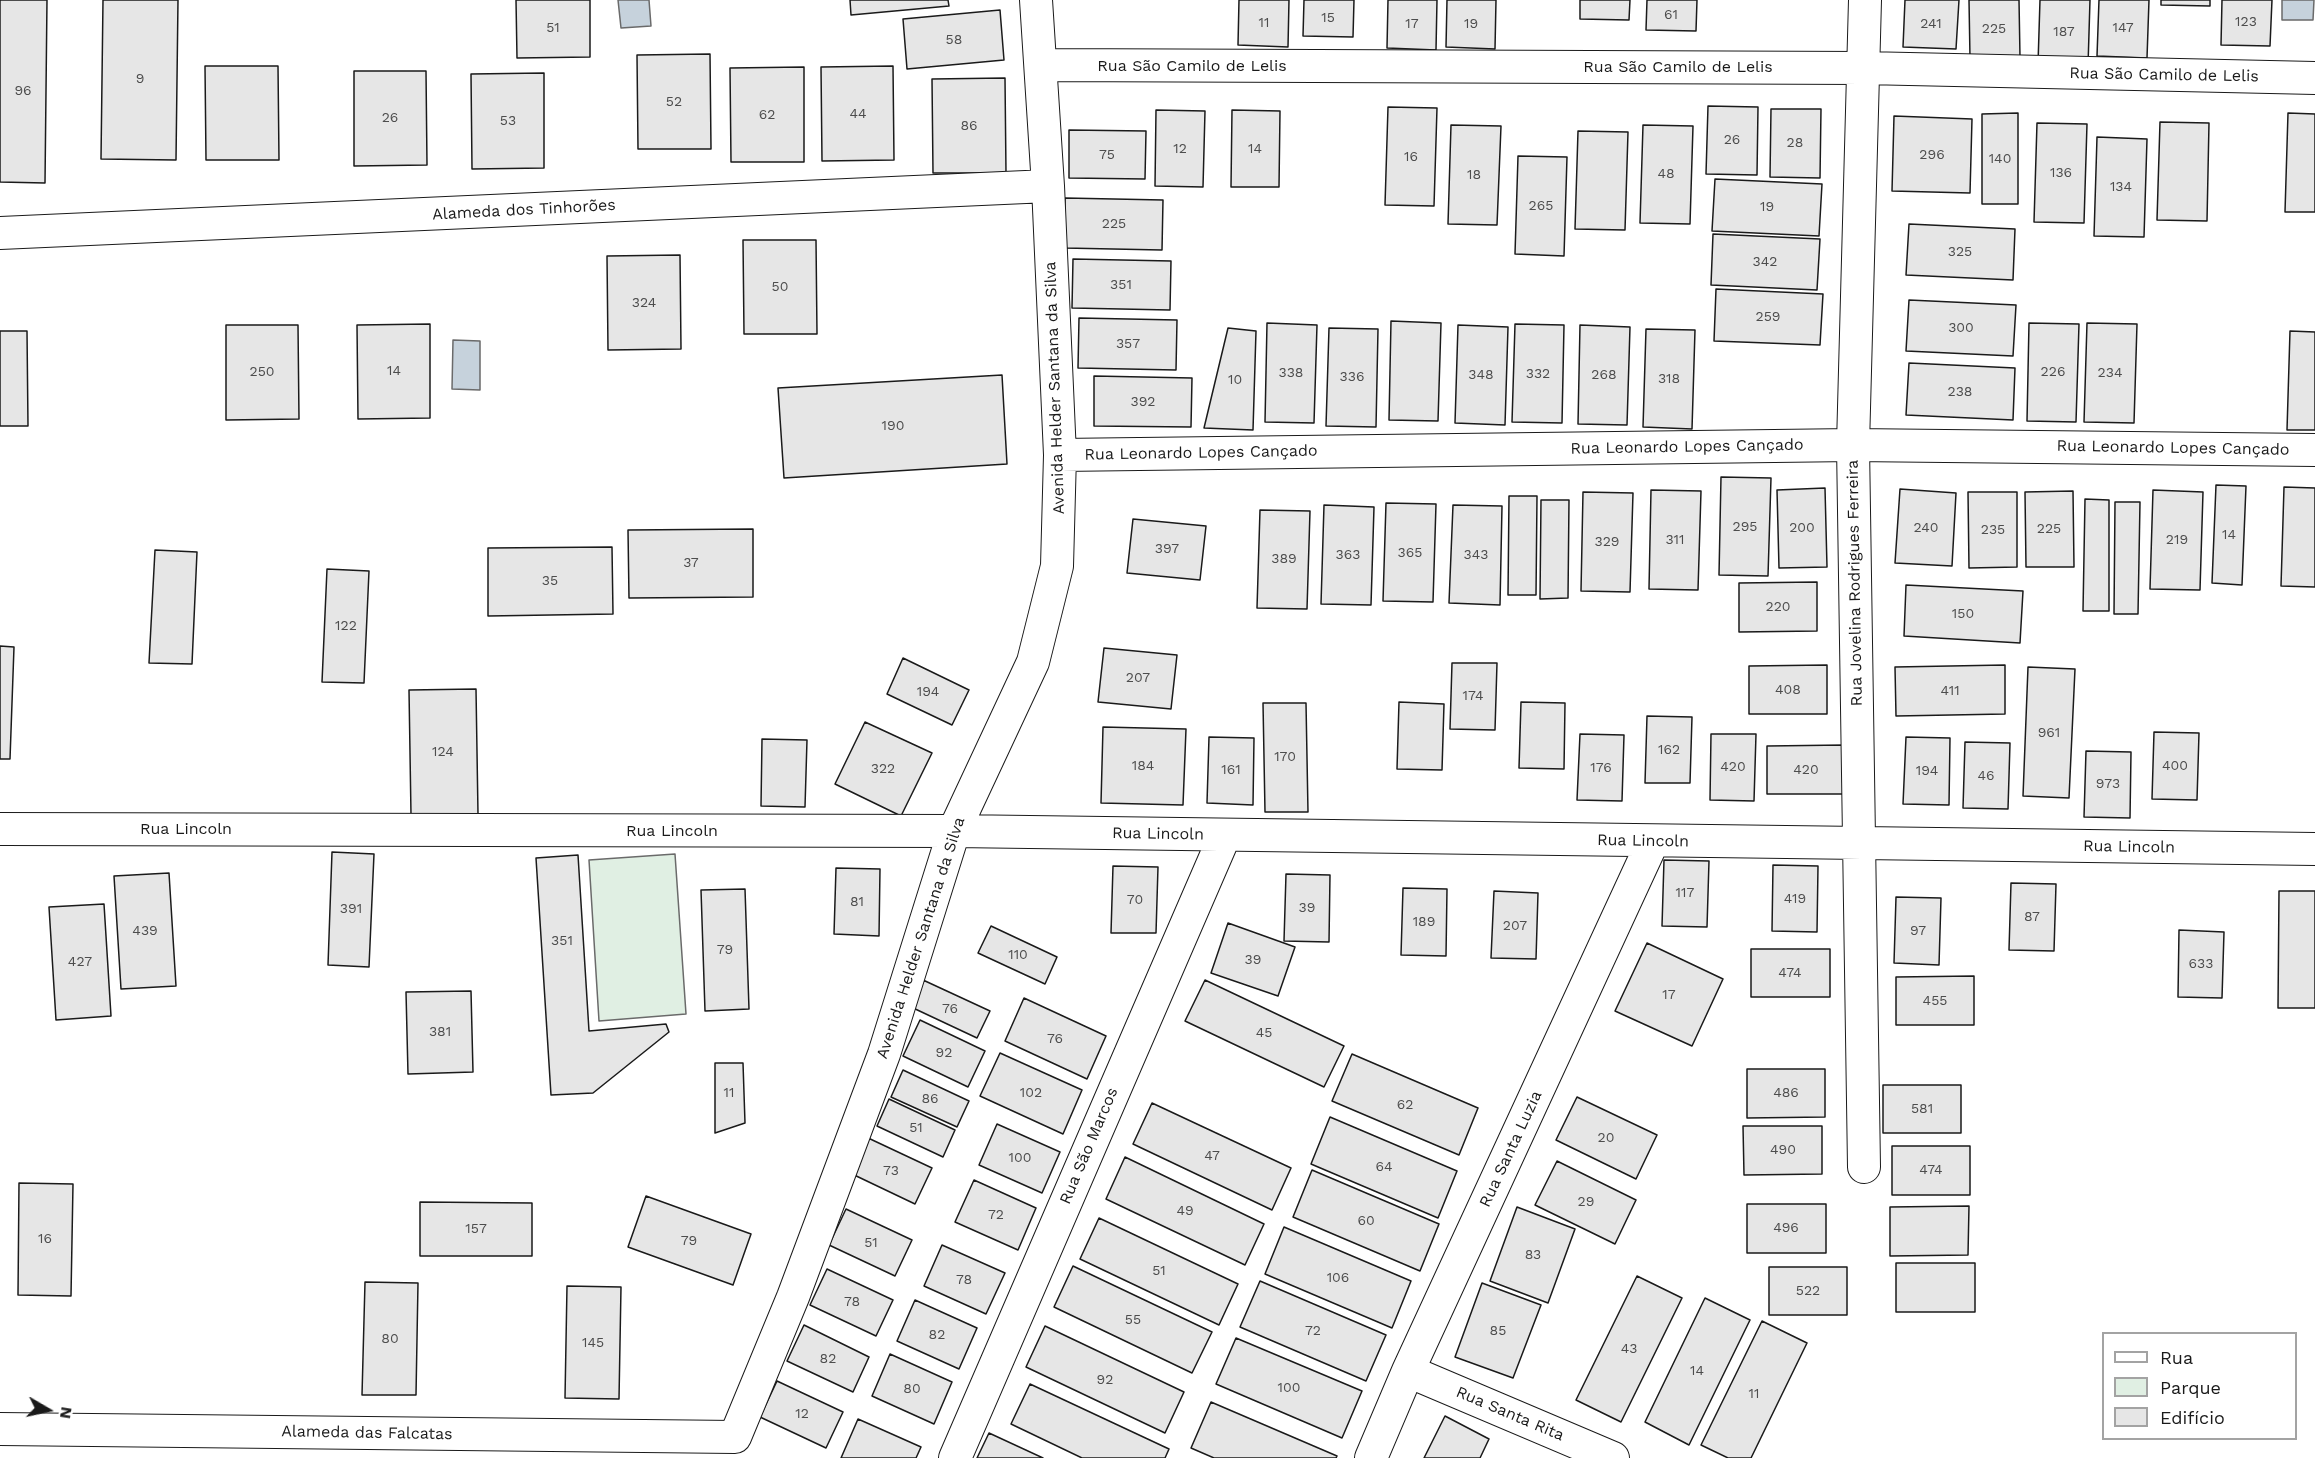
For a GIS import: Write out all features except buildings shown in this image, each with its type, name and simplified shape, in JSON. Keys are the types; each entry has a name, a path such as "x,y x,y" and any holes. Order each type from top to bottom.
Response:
{"street":[{"name":"Avenida Helder Santana da Silva","path":"735,1437 793,1297 884,1054 954,831 1033,662 1057,566 1060,455 1048,186 1036,0"},
{"name":"Rua Jovelina Rodrigues Ferreira","path":"1864,1167 1852,445 1865,0"},
{"name":"Rua São Camilo de Lelis","path":"1041,65 1864,68 2315,78"},
{"name":"Alameda dos Tinhorões","path":"0,233 1048,186"},
{"name":"Rua Leonardo Lopes Cançado","path":"1060,455 1852,445 2315,450"},
{"name":"Rua Lincoln","path":"0,829 954,831 2315,849"},
{"name":"Rua São Marcos","path":"955,1458 1225,835"},
{"name":"Rua Santa Luzia","path":"1371,1458 1408,1371 1653,841"},
{"name":"Rua Santa Rita","path":"1408,1371 1613,1458"},
{"name":"Alameda das Falcatas","path":"0,1429 735,1437"}],"green space":[{"path":"675,854 686,1014 599,1021 589,860"}],"shaded area":[{"path":"618,0 649,0 651,26 621,28"},
{"path":"2282,0 2314,0 2313,20 2282,20"},
{"path":"453,340 480,341 480,390 452,389"}]}
